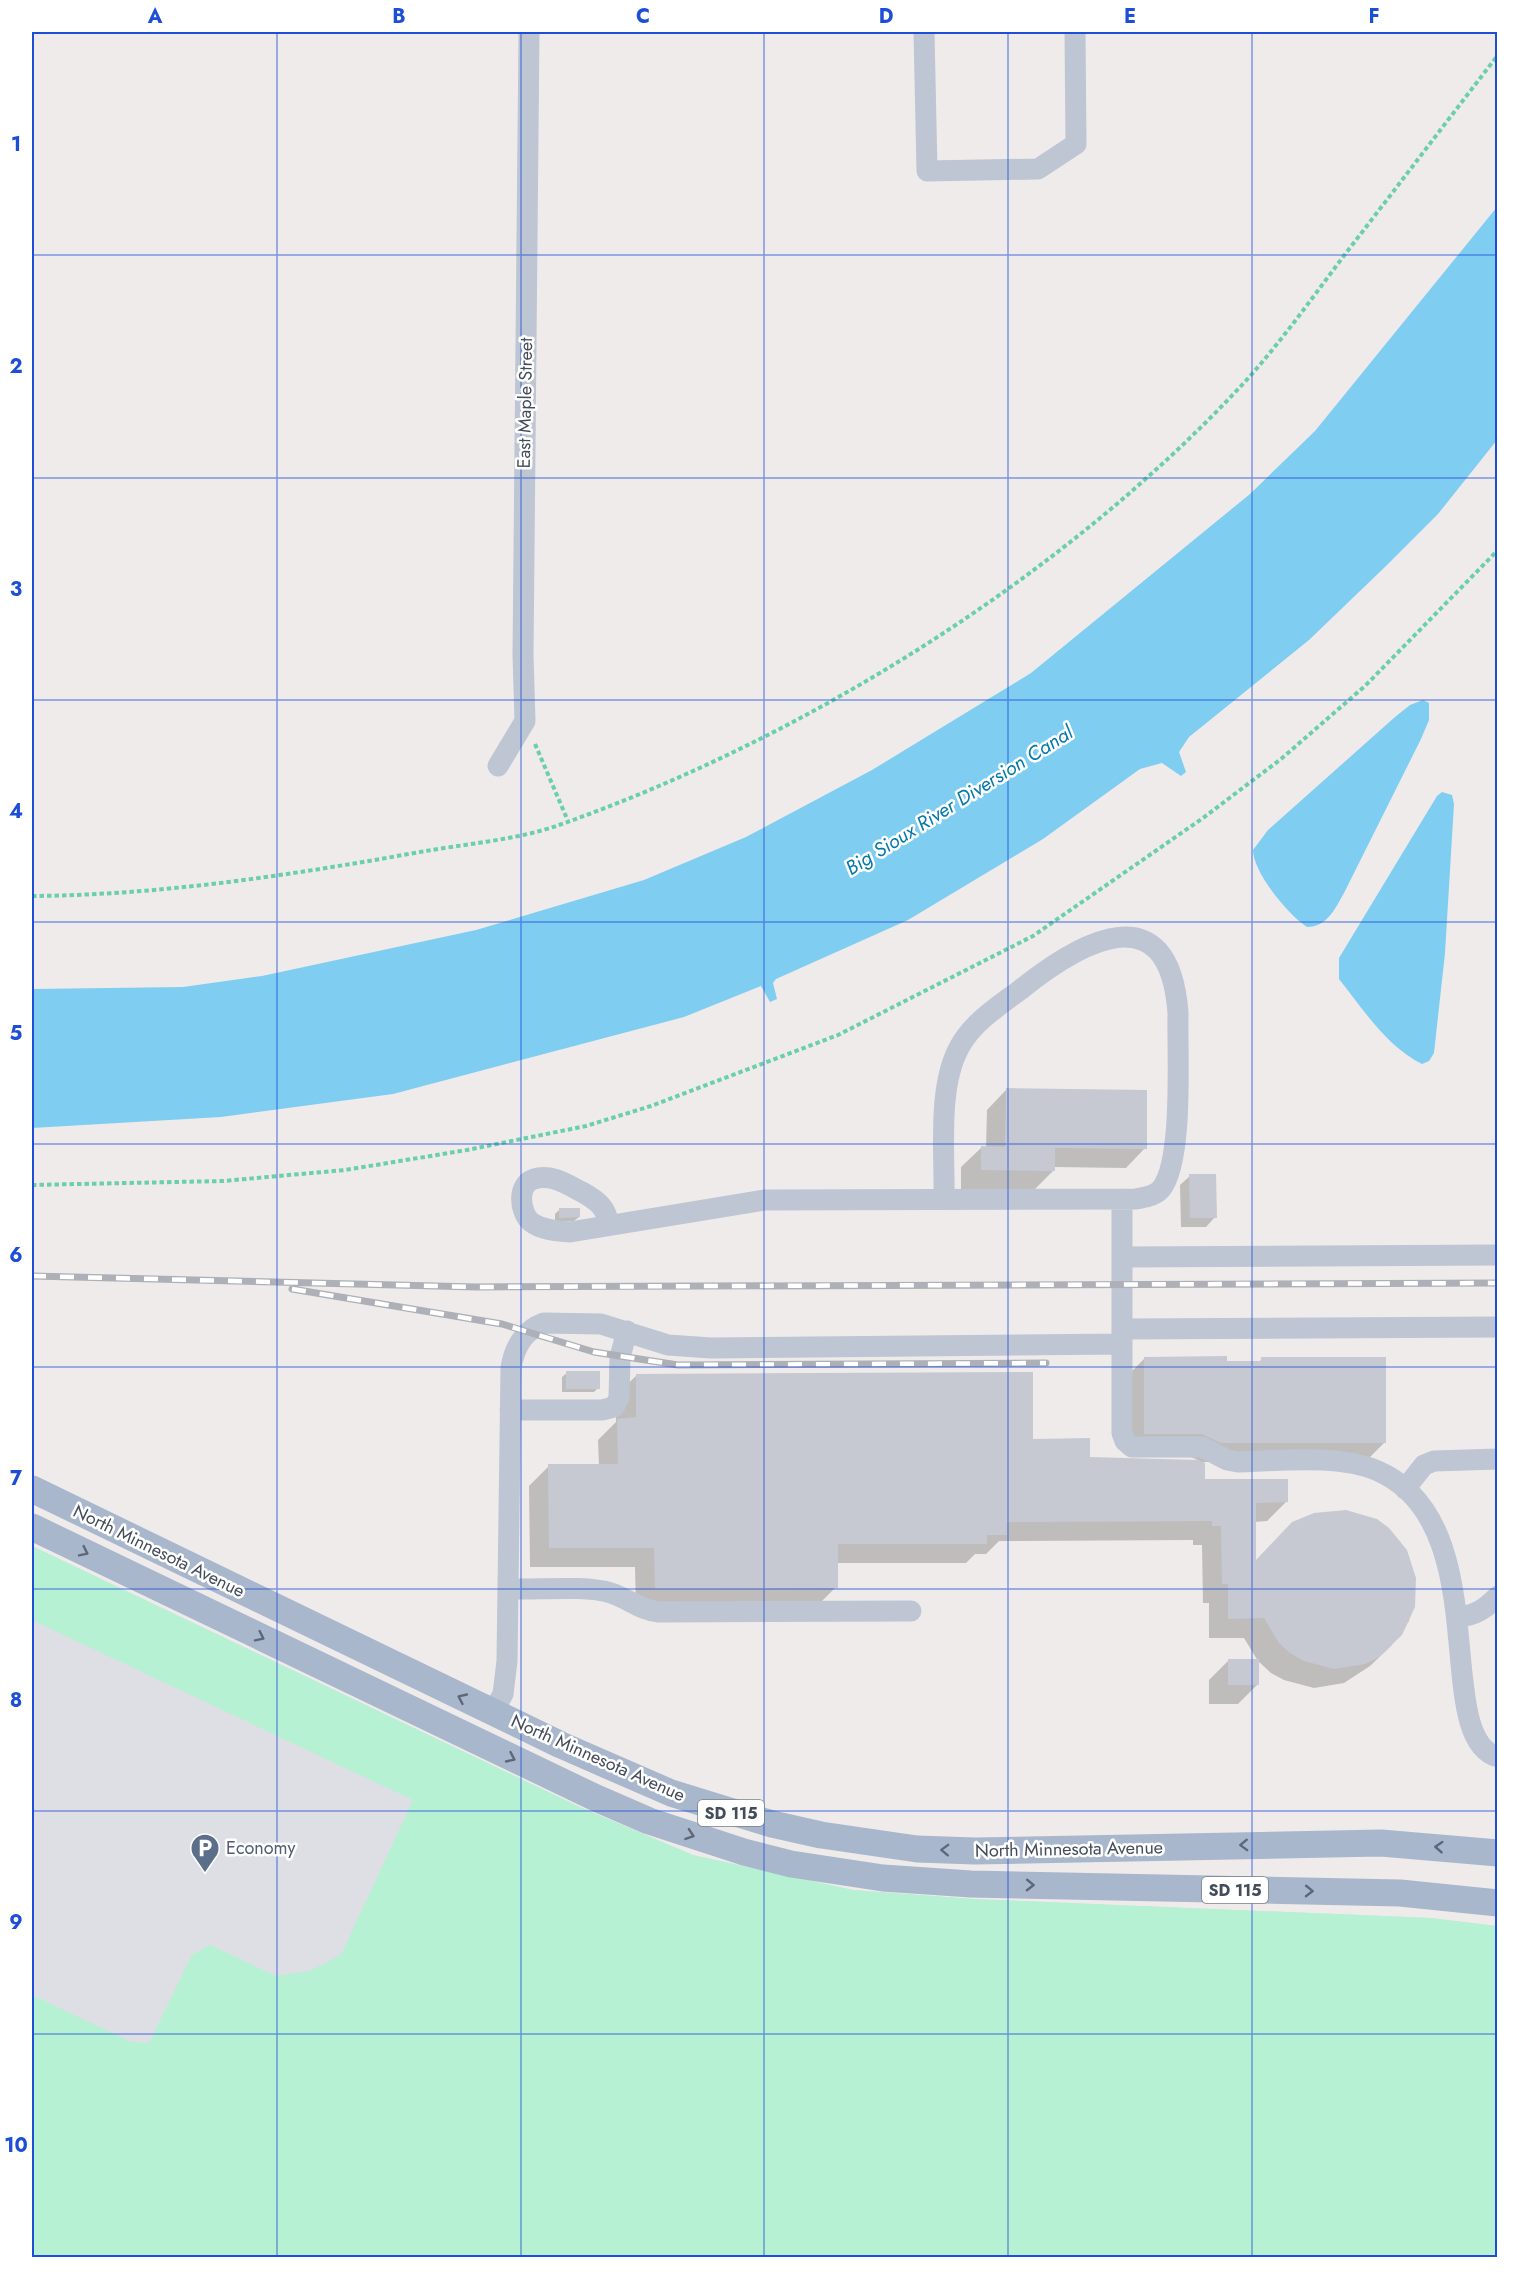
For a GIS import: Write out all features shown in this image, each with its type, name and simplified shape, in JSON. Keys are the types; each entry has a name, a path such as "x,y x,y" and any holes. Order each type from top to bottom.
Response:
{"main road":[{"name":"North Minnesota Avenue","path":"32,1489 607,1766 682,1796 772,1824 869,1843 975,1851 1381,1844 1497,1853"},
{"name":"North Minnesota Avenue","path":"32,1527 596,1798 650,1821 744,1852 839,1873 923,1882 1400,1893 1497,1903"}],"street":[{"name":"East Maple Street","path":"525,721 523,644 529,32"},
{"path":"924,32 927,171 1038,169 1076,144 1075,32"},
{"path":"498,766 525,721"},
{"path":"609,1225 764,1200 1122,1199 1156,1194 1163,1186 1173,1163 1176,1141 1178,1013 1176,993 1162,954 1150,943 1115,937 1072,952 977,1024 960,1044 951,1065 946,1090 944,1199"},
{"path":"1122,1199 1122,1433 1125,1441 1132,1447 1202,1447 1227,1460 1238,1462 1319,1461 1358,1465 1378,1471 1405,1489 1426,1511 1438,1536 1450,1572 1457,1617 1464,1700 1472,1735 1481,1749 1497,1757"},
{"path":"1122,1257 1497,1255"},
{"path":"493,1713 499,1705 505,1682 513,1354 519,1342 537,1325 544,1323 601,1324 668,1345 711,1348 1497,1327"},
{"path":"510,1410 602,1410 614,1407 619,1398 620,1357 627,1331"},
{"path":"1405,1489 1424,1466 1434,1461 1497,1460"},
{"path":"508,1589 592,1590 612,1593 648,1611 659,1612 911,1611"},
{"path":"1457,1617 1470,1617 1486,1608 1497,1596"}],"path":[{"path":"32,896 106,896 334,867 562,825 717,758 815,710 961,620 1092,526 1156,470 1243,384 1311,300 1497,56"},
{"path":"32,1185 223,1181 345,1170 467,1150 586,1126 682,1094 838,1035 1033,936 1203,818 1281,759 1365,686 1497,550"},
{"path":"525,721 568,821"}],"shaded area":[{"path":"32,1546 582,1808 693,1855 853,1890 973,1899 1431,1918 1497,1926 1497,2257 32,2258"}],"green space":[{"path":"32,1546 582,1808 693,1855 853,1890 973,1899 1431,1918 1497,1926 1497,2257 32,2257 32,1995 131,2042 149,2043 192,1955 210,1945 276,1976 310,1971 341,1955 413,1800 32,1620"}],"water":[{"name":"Big Sioux River Diversion Canal","path":"1497,207 1497,440 1438,514 1386,566 1309,640 1189,737 1179,752 1186,772 1181,776 1162,763 1140,769 1043,839 908,920 776,979 773,983 777,999 770,1002 761,986 684,1017 393,1094 221,1117 32,1128 32,989 183,987 262,976 476,930 644,880 746,837 872,770 1031,673 1250,494 1315,431"},
{"path":"1423,700 1429,703 1429,720 1344,893 1334,911 1325,920 1320,924 1307,927 1291,913 1265,881 1253,850 1268,830 1395,717 1410,705"},
{"path":"1442,792 1452,795 1454,804 1445,953 1434,1053 1429,1061 1422,1064 1398,1048 1367,1015 1339,979 1339,958 1437,796"}],"building":[{"path":"1006,1088 1147,1090 1147,1149 1055,1148 1055,1171 981,1170 981,1146 1005,1147"},
{"path":"1189,1174 1216,1174 1217,1218 1190,1218"},
{"path":"559,1208 580,1208 580,1217 559,1218"},
{"path":"1227,1356 1227,1361 1261,1361 1261,1357 1386,1357 1386,1443 1221,1443 1202,1434 1144,1434 1144,1357"},
{"path":"566,1371 600,1371 600,1389 566,1389"},
{"path":"1033,1372 1033,1439 1090,1438 1090,1457 1199,1460 1205,1463 1205,1479 1288,1479 1288,1502 1256,1503 1256,1560 1292,1522 1314,1513 1346,1510 1377,1519 1389,1528 1407,1550 1416,1578 1415,1607 1402,1635 1379,1657 1365,1664 1334,1669 1304,1661 1290,1653 1279,1643 1264,1618 1228,1619 1228,1584 1222,1584 1221,1526 1212,1526 1212,1521 1007,1522 1007,1535 987,1535 987,1544 838,1544 838,1588 655,1589 654,1548 549,1548 548,1464 618,1464 617,1419 636,1417 636,1374"},
{"path":"1228,1659 1259,1659 1259,1685 1228,1685"}],"railway":[{"path":"32,1276 476,1287 1498,1283"},
{"path":"292,1289 502,1324 594,1352 678,1365 1046,1363"}],"place":[{"name":"Economy","path":"205,1874"}]}
